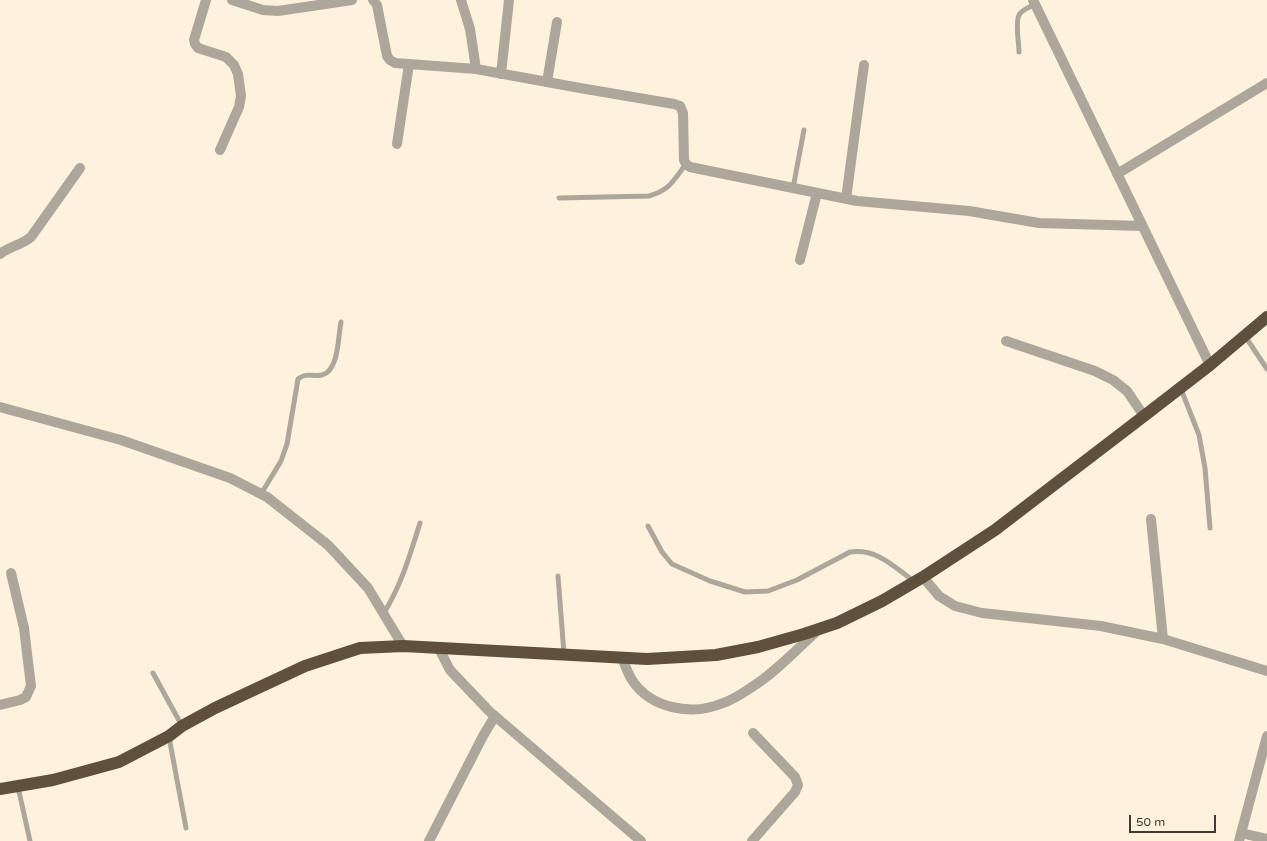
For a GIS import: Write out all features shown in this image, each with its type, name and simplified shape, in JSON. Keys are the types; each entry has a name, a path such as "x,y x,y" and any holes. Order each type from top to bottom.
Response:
{"highway":[{"path":"0,789 53,780 119,762 169,736 182,726 215,708 305,666 360,648 404,646 438,647 647,659 716,655 758,647 837,623 882,601 919,579 994,530 1210,365 1267,317"}],"street":[{"path":"206,0 194,40 195,44 198,48 226,57 234,66 238,74 241,96 239,108 220,150"},
{"path":"232,0 263,10 278,11 352,0"},
{"path":"373,0 377,5 387,56 395,63 476,69 680,106 684,112 684,160 686,164 698,169 857,201 969,211 1039,223 1142,226"},
{"path":"461,0 470,29 476,69"},
{"path":"501,74 509,0"},
{"path":"1034,2 1210,365"},
{"path":"547,82 557,22"},
{"path":"397,144 409,64"},
{"path":"846,199 864,65"},
{"path":"1117,174 1267,83"},
{"path":"0,254 9,248 24,243 31,237 80,168"},
{"path":"800,260 817,193"},
{"path":"1006,342 1095,371 1113,380 1127,391 1144,416"},
{"path":"0,407 121,440 230,478 267,497 328,545 368,588 404,646"},
{"path":"1151,519 1163,639"},
{"path":"0,705 26,697 31,686 24,628 11,574"},
{"path":"919,579 939,596 955,606 982,613 1101,626 1163,639 1267,671"},
{"path":"622,658 631,680 642,693 655,701 675,708 700,709 723,704 753,687 777,668 818,629"},
{"path":"438,647 450,670 495,716 641,841"},
{"path":"429,841 483,736 495,716"},
{"path":"752,841 795,792 798,785 795,777 753,733"},
{"path":"1267,736 1240,837 1267,839"}],"lane":[{"path":"1019,52 1017,22 1019,15 1034,2"},
{"path":"793,188 804,130"},
{"path":"559,198 649,196 661,192 670,185 686,164"},
{"path":"261,494 281,461 287,444 298,379 303,375 322,375 329,372 335,362 340,322"},
{"path":"1244,335 1267,369"},
{"path":"1180,388 1199,435 1205,468 1210,528"},
{"path":"384,613 395,594 403,575 420,523"},
{"path":"648,526 662,552 672,564 710,581 745,592 768,591 797,580 850,552 860,550 878,555 919,579"},
{"path":"558,576 564,654"},
{"path":"153,673 182,726"},
{"path":"169,736 186,828"},
{"path":"18,786 30,841"}]}
